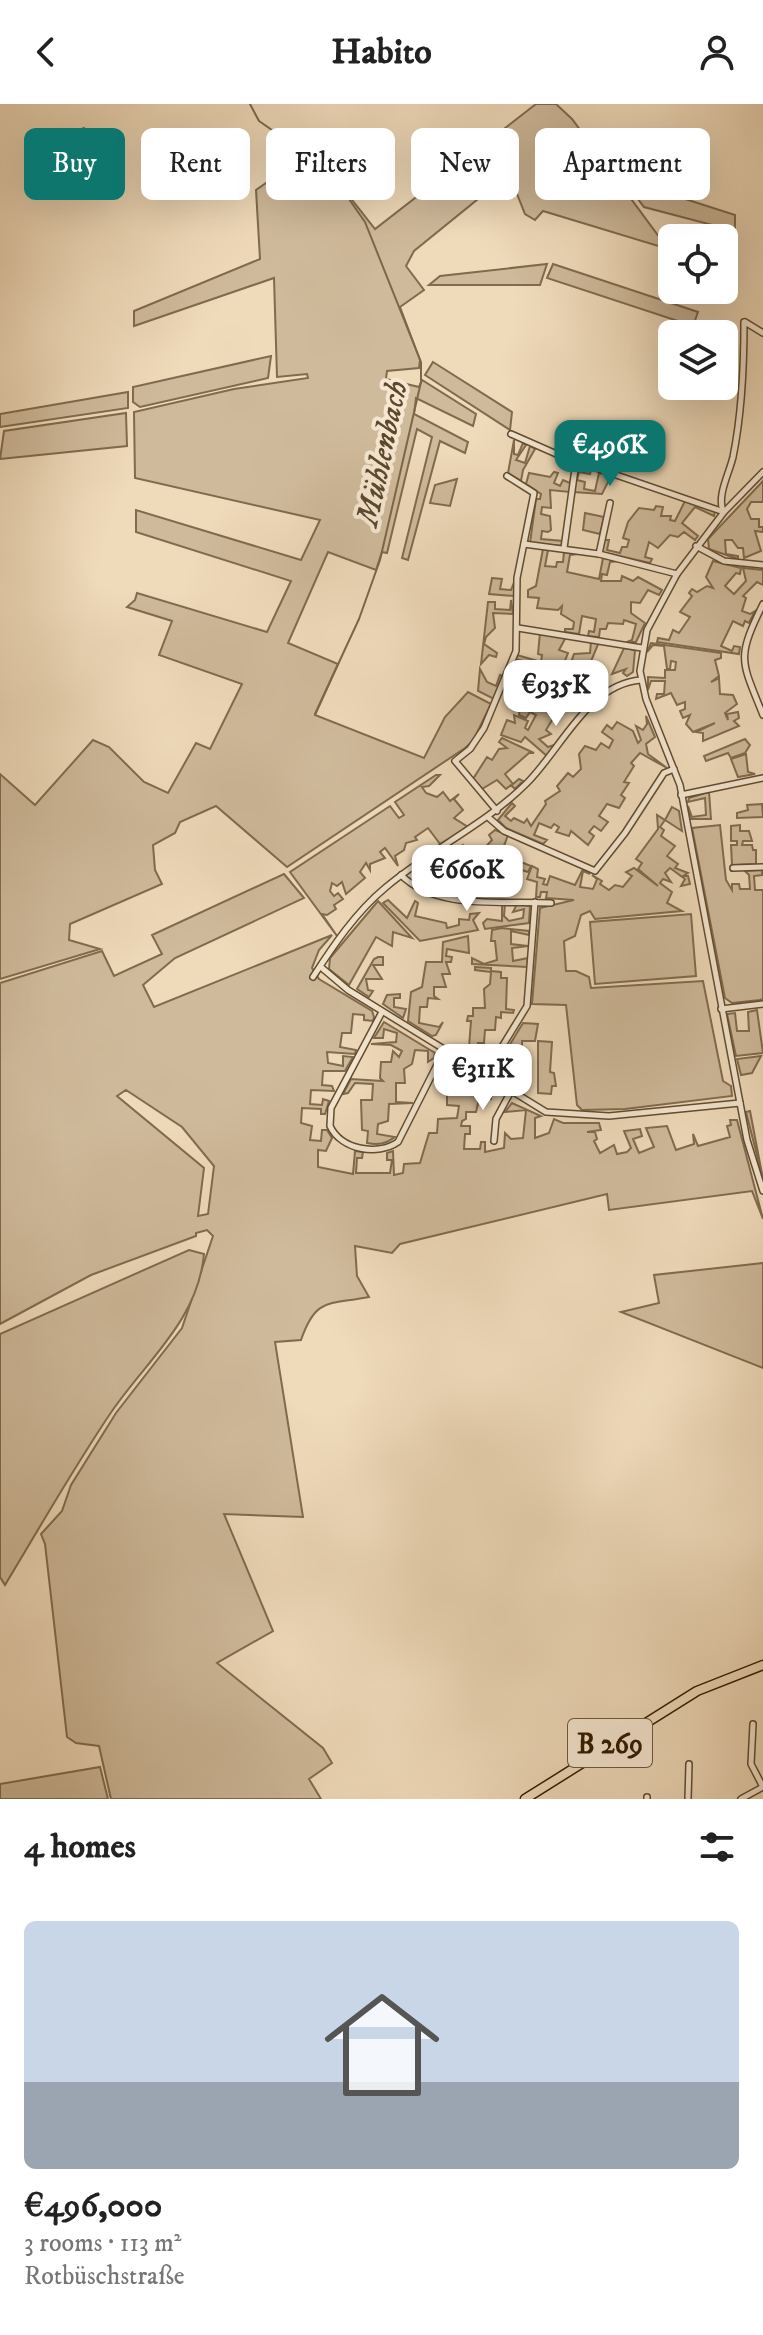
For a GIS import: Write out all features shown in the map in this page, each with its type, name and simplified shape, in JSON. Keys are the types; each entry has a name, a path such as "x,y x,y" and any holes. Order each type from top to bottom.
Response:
{"main road":[{"name":"B 269","path":"525,1799 697,1691 763,1665"}],"street":[{"path":"724,512 720,503 732,460 741,405 744,322 763,333"},
{"path":"511,434 576,462 724,512"},
{"path":"564,548 576,462"},
{"path":"763,472 724,512 677,574 647,630 642,648 641,680 681,795 721,1009 763,1191"},
{"path":"497,811 455,761 476,742 496,703 516,651 517,578 534,493 507,476"},
{"path":"599,554 610,503"},
{"path":"524,544 599,554 677,574"},
{"path":"696,546 724,561 763,565"},
{"path":"763,604 746,639 743,656 763,715"},
{"path":"518,628 642,648"},
{"path":"313,977 322,968 325,956 375,897 401,875 497,811 554,753 598,696 619,683 641,680"},
{"path":"489,818 504,831 597,870 664,773 674,769"},
{"path":"681,795 763,778"},
{"path":"733,868 763,867"},
{"path":"401,875 416,888 434,896 551,903"},
{"path":"484,1076 527,1006 535,902"},
{"path":"322,968 328,976 382,1012 510,1093 546,1112 575,1116 741,1103"},
{"path":"721,1009 763,1004"},
{"path":"382,1012 331,1108 330,1126 346,1144 384,1149 398,1142 444,1051"},
{"path":"494,1141 496,1119 510,1093"},
{"path":"741,1799 763,1787 751,1764 753,1724"},
{"path":"688,1799 689,1764"}],"shaded area":[{"path":"536,104 556,104 579,128 535,128 535,200 632,200 658,235 658,246 543,211 535,220 525,214 519,199 519,128 505,128"},
{"path":"266,183 266,200 352,200 375,229 412,200 477,200 414,251 406,266 424,290 400,307 420,360 419,368 387,371 386,379 419,387 422,380 476,414 473,426 416,398 414,414 468,442 465,453 440,441 408,560 402,558 432,437 417,429 387,553 382,552 376,570 328,552 288,643 338,664 315,715 424,758 445,717 468,692 491,704 473,741 287,867 216,806 180,822 175,833 153,845 155,870 162,884 70,924 69,940 100,949 0,979 0,774 35,805 93,740 109,747 144,782 168,793 196,743 210,749 242,684 159,655 172,621 127,607 135,600 137,593 267,632 291,581 136,532 136,510 301,560 320,520 135,478 134,412 234,389 308,378 307,374 277,377 274,278 134,326 134,311 260,259 256,190"},
{"path":"639,200 688,200 735,215 735,224 708,224 644,207"},
{"path":"547,264 540,285 429,285 440,276"},
{"path":"553,264 658,299 658,304 674,304 698,312 695,320 675,320 547,278"},
{"path":"271,356 268,378 140,407 133,402 133,387"},
{"path":"433,362 512,412 510,430 425,375"},
{"path":"128,392 128,408 0,427 0,414"},
{"path":"126,413 127,446 0,459 4,431"},
{"path":"514,440 514,454 518,455 523,443 526,445 516,460 525,463 530,446 535,449 523,470 521,481 508,473"},
{"path":"567,462 574,465 570,492 550,490 551,508 542,507 541,514 550,516 551,530 542,531 541,539 563,541 563,546 530,543 536,499 540,499 541,494 526,484 529,473 550,477 554,472 558,473 554,483 560,486 563,480 570,483 573,468 566,465"},
{"path":"578,466 591,470 590,474 579,472 577,480 585,482 584,489 595,491 599,473 611,476 602,494 574,492"},
{"path":"457,479 450,506 430,503 435,485"},
{"path":"763,481 763,502 751,502 747,509 751,519 759,519 759,527 763,527 763,532 755,531 761,551 744,558 743,548 738,548 732,540 725,540 726,554 738,556 738,559 709,549 708,539"},
{"path":"685,501 715,511 714,516 695,507 682,523 698,536 695,540 684,532 678,537 670,535 658,548 649,542 645,557 652,559 650,563 602,552 604,540 609,540 607,550 620,553 622,547 627,547 629,540 623,538 628,522 639,508 654,510 656,506 663,507 661,516 671,516 670,520 675,521"},
{"path":"585,513 604,517 600,534 583,530"},
{"path":"543,549 548,550 545,566 556,567 557,562 563,562 564,552 578,554 570,555 567,572 599,579 603,558 619,561 610,562 607,575 602,574 601,581 621,581 622,576 633,581 638,577 662,590 659,595 648,590 640,603 631,602 631,613 645,623 636,642 627,642 632,640 636,624 624,620 623,624 608,623 606,629 600,629 599,637 588,636 589,631 594,632 596,619 582,616 579,634 565,632 565,629 573,629 574,622 561,614 562,606 558,610 537,608 539,598 528,597 528,590 536,586"},
{"path":"713,561 741,568 740,574 736,573 725,586 734,594 746,581 743,568 763,570 763,585 757,582 743,596 746,598 742,611 750,614 755,611 749,623 745,621 743,626 733,621 721,646 732,651 734,646 740,647 739,654 657,642 658,638 669,640 673,630 679,633 690,617 680,612 692,596 689,593 692,589 697,592 707,586 713,588 706,577"},
{"path":"492,578 502,579 500,589 511,590 515,580 514,596 489,594"},
{"path":"511,600 513,614 493,613 495,628 484,644 497,653 496,657 489,655 481,664 488,602 495,602 495,609 510,610"},
{"path":"540,633 566,637 559,650 568,653 562,668 568,671 574,654 590,653 591,641 599,642 584,678 573,693 583,701 581,704 566,692 546,730 551,734 539,739 548,747 557,744 547,756 525,737 521,742 501,735 507,720 515,723 514,715 528,721 525,728 528,730 536,715 530,712 526,718 519,715 521,700 531,703 534,696 524,692 526,685 551,693 528,684 533,664 516,659 517,655 541,662 542,655 538,654"},
{"path":"651,643 721,653 721,658 715,660 719,676 711,682 719,678 720,694 733,695 737,704 725,713 728,720 727,714 738,712 739,718 734,721 739,726 703,741 703,733 696,732 715,723 693,732 686,724 690,715 683,718 680,711 685,709 685,702 677,705 671,693 656,699 657,694 664,694 665,681 651,681 648,690 648,677 665,678 665,670 675,670 676,662 671,661 670,669 667,669 664,646 653,645 647,652"},
{"path":"624,648 635,650 633,672 627,676 623,673 626,669 612,674"},
{"path":"480,669 487,682 496,686 500,675 504,677 494,699 478,691"},
{"path":"646,716 655,737 646,744 648,754 667,768 640,753 631,763 634,766 624,782 629,783 621,795 625,798 619,808 607,804 599,816 608,822 601,831 594,826 589,832 594,836 588,845 571,831 569,836 556,832 559,827 554,824 551,828 539,823 534,835 547,840 543,844 506,828 498,820 512,803 515,806 505,816 511,821 514,818 524,823 527,819 531,826 545,801 560,791 557,786 568,773 573,777 581,769 579,754 585,746 596,750 601,743 609,748 613,740 602,732 607,725 612,729 617,722 633,731 638,743 641,740 636,726 643,730 647,724"},
{"path":"502,738 534,753 529,753 505,774 513,784 519,779 523,781 515,789 511,785 506,789 497,780 482,789 473,779 487,757 492,760 499,749 507,748 499,742"},
{"path":"745,739 750,745 745,753 731,758 728,753 706,761 704,756"},
{"path":"746,754 748,772 755,774 738,777 731,759"},
{"path":"440,775 429,786 422,787 426,793 437,797 443,792 450,801 459,794 454,799 463,810 454,818 468,827 440,844 428,828 415,837 417,840 406,843 404,850 395,856 398,866 385,848 380,852 385,858 370,864 370,870 366,863 360,872 365,878 346,894 342,882 337,886 332,883 330,891 334,896 338,893 343,899 334,905 336,909 327,915 322,914 337,936 290,872 390,806 399,818 404,815 395,802"},
{"path":"709,792 711,819 690,819 688,806 692,817 706,815 705,798 688,802 689,798"},
{"path":"762,804 763,817 737,818 737,813 748,810 747,805"},
{"path":"672,807 679,811 682,831 665,820"},
{"path":"657,815 665,820 660,827 664,830 661,836 675,846 667,856 678,864 675,868 688,873 683,876 688,876 690,884 681,886 685,879 670,868 665,873 671,882 663,879 660,883 672,892 667,903 682,911 595,919 590,911 581,915 575,936 564,941 566,971 576,971 589,977 591,988 703,981 723,1081 731,1086 732,1096 625,1109 582,1110 577,1105 566,1005 532,1004 540,908 574,900 546,898 547,892 541,892 540,897 536,897 537,882 527,879 532,866 538,869 537,877 545,879 543,884 547,885 550,876 575,885 583,869 590,874 583,871 580,887 593,889 597,879 592,875 602,881 600,884 609,890 615,885 623,887 632,876 626,872 634,868 658,886 638,869 642,863 636,859 658,829"},
{"path":"720,825 726,880 732,890 732,884 739,884 740,889 750,889 749,875 745,871 762,870 762,875 754,876 755,890 763,890 763,999 760,1000 732,1003 725,998 692,828"},
{"path":"740,825 740,831 749,831 752,841 743,841 742,845 752,845 756,850 756,864 732,865 731,845 737,845 737,841 731,841 731,826"},
{"path":"495,830 508,835 501,854 531,866 528,872 522,870 519,889 513,889 511,880 498,878 491,888 492,872 495,871 490,870 479,854 492,840 489,835"},
{"path":"463,845 475,863 481,860 490,872 490,879 482,879 482,872 471,874 458,848"},
{"path":"438,854 445,866 453,862 457,868 463,865 470,875 455,878 454,886 442,885 454,887 454,893 430,891 434,879 439,883 445,876 430,860"},
{"path":"284,874 304,898 175,958 143,985 154,1007 332,935 319,950 312,968 319,979 372,1011 374,1017 373,1021 364,1020 364,1015 353,1014 351,1033 342,1033 340,1047 356,1050 355,1054 327,1052 328,1063 343,1066 343,1056 353,1057 345,1071 323,1071 322,1085 332,1086 334,1091 311,1090 310,1104 322,1105 323,1099 329,1101 325,1114 321,1114 321,1109 302,1108 301,1123 312,1126 310,1140 321,1141 322,1130 327,1130 332,1138 326,1151 318,1150 318,1167 353,1174 355,1151 363,1152 362,1158 357,1158 356,1173 390,1173 392,1160 387,1160 387,1153 393,1151 394,1175 403,1173 404,1164 420,1163 429,1133 437,1133 438,1119 457,1118 459,1106 447,1105 447,1090 466,1089 457,1088 457,1073 439,1070 448,1061 492,1090 491,1099 480,1095 476,1112 466,1112 461,1126 470,1126 470,1134 465,1134 464,1149 480,1149 481,1142 485,1142 485,1152 504,1148 505,1133 511,1139 523,1138 526,1110 505,1112 512,1103 541,1116 535,1118 535,1138 549,1133 554,1119 563,1123 599,1123 601,1130 587,1132 595,1132 597,1139 594,1141 600,1153 614,1145 617,1154 627,1152 631,1148 624,1131 640,1129 642,1136 633,1139 639,1153 654,1147 646,1128 667,1126 676,1150 694,1144 693,1134 698,1146 730,1137 727,1126 731,1125 730,1120 737,1120 763,1219 752,1191 609,1210 607,1194 400,1244 392,1253 355,1246 357,1276 369,1297 325,1305 312,1316 301,1340 275,1342 303,1517 224,1514 273,1631 217,1663 323,1748 332,1763 309,1779 321,1799 111,1799 99,1746 76,1743 67,1737 45,1544 41,1534 62,1511 71,1485 116,1413 182,1328 213,1236 207,1230 196,1233 196,1236 91,1275 0,1324 0,983 102,951 114,976 162,954 152,935","holes":["126,1090 182,1127 214,1166 208,1214 198,1216 204,1168 117,1096"]},
{"path":"388,900 407,918 415,901 418,903 415,916 446,923 447,928 459,925 459,919 469,920 470,914 479,913 473,920 478,930 420,941 383,903"},
{"path":"378,901 412,938 393,932 392,946 376,937 349,985 329,969 330,958"},
{"path":"502,904 505,904 504,916 509,921 523,918 524,909 513,912 517,904 530,906 529,923 485,929 483,923 487,919 502,921"},
{"path":"691,914 696,976 595,984 590,922"},
{"path":"492,930 529,931 529,935 511,931 511,944 528,946 512,948 513,961 528,958 527,967 472,964 472,958 484,964 497,960 495,941 491,941"},
{"path":"468,936 469,953 447,949 446,956 452,957 451,962 446,962 450,974 442,974 446,987 434,987 434,996 438,999 428,998 427,1007 420,1007 419,1023 439,1027 443,1022 436,1035 432,1036 408,1021 411,992 422,987 426,962 442,962 443,942"},
{"path":"378,957 383,957 383,965 373,965 382,979 366,979 368,990 373,991 369,997 357,989"},
{"path":"475,967 491,968 491,971 501,972 501,978 507,978 506,1009 514,1010 513,1013 501,1012 501,1018 496,1017 495,1030 485,1030 484,1043 478,1043 477,1056 485,1057 496,1049 482,1067 449,1048 469,1047 471,1021 467,1021 468,1016 473,1016 473,1008 485,1008 484,989 490,984 491,972 475,970"},
{"path":"400,994 400,998 394,998 394,1007 406,1009 403,1018 383,1004 387,995"},
{"path":"757,1010 763,1053 736,1056 727,1014 735,1013 737,1031 749,1031 748,1012"},
{"path":"384,1022 435,1053 428,1062 428,1051 415,1050 412,1064 404,1069 405,1083 396,1083 396,1102 413,1103 389,1104 388,1121 378,1124 377,1134 395,1137 385,1143 371,1144 367,1143 368,1131 362,1130 361,1100 372,1100 373,1084 355,1083 348,1093 343,1094 351,1079 383,1081 380,1078 381,1062 391,1062 393,1051 399,1057 402,1051 391,1045 371,1044 396,1042 397,1033 384,1029 383,1038 374,1038"},
{"path":"523,1023 538,1024 535,1041 522,1041 522,1047 518,1047 517,1071 510,1070 509,1076 516,1077 516,1090 496,1078 501,1070 495,1069"},
{"path":"538,1041 552,1042 550,1072 554,1073 556,1086 552,1086 551,1094 538,1093"},
{"path":"761,1056 752,1073 741,1075 737,1059"},
{"path":"750,1111 763,1179 746,1112"},
{"path":"189,1250 204,1254 192,1299 169,1338 98,1432 5,1585 0,1577 0,1334"},
{"path":"763,1263 763,1368 621,1312 659,1303 654,1275"},
{"path":"100,1767 108,1799 0,1799 0,1784"}],"waterway":[{"name":"Mühlenbach","path":"250,104 259,121 328,169 365,222 421,362 421,382 380,560 359,619 315,714"}]}
